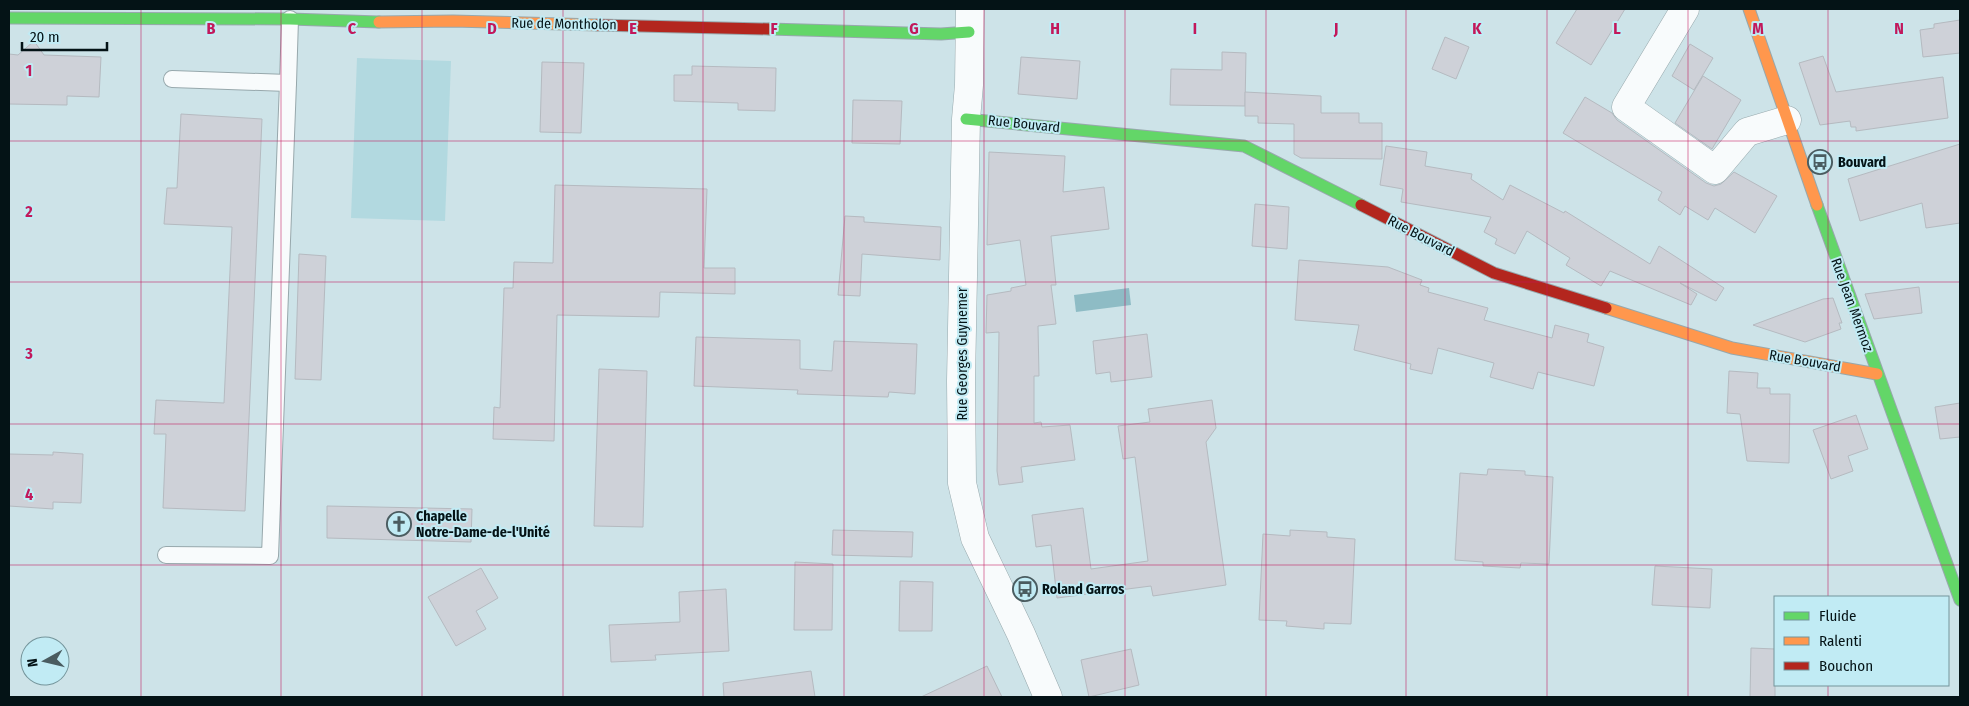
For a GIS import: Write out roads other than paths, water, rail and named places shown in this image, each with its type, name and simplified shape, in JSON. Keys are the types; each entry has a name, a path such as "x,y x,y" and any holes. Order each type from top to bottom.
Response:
{"street":[{"path":"1685,9 1626,107 1715,170 1747,132 1787,120"},
{"name":"Rue Jean Mermoz","path":"1749,9 1877,374 1960,600"},
{"name":"Rue de Montholon","path":"9,18 290,19 392,22 453,15 941,34 969,21"},
{"name":"Rue Georges Guynemer","path":"969,21 961,380 962,483 975,538 1021,634 1045,691"},
{"name":"Rue Bouvard","path":"966,119 1244,146 1494,273 1732,348 1877,374"}],"lane":[{"path":"166,555 270,556 290,19"},
{"path":"172,79 288,83"}],"place":[{"name":"Bouvard","path":"1820,162"},
{"name":"Chapelle Notre-Dame-de-l'Unité","path":"399,524"},
{"name":"Roland Garros","path":"1025,589"}]}
